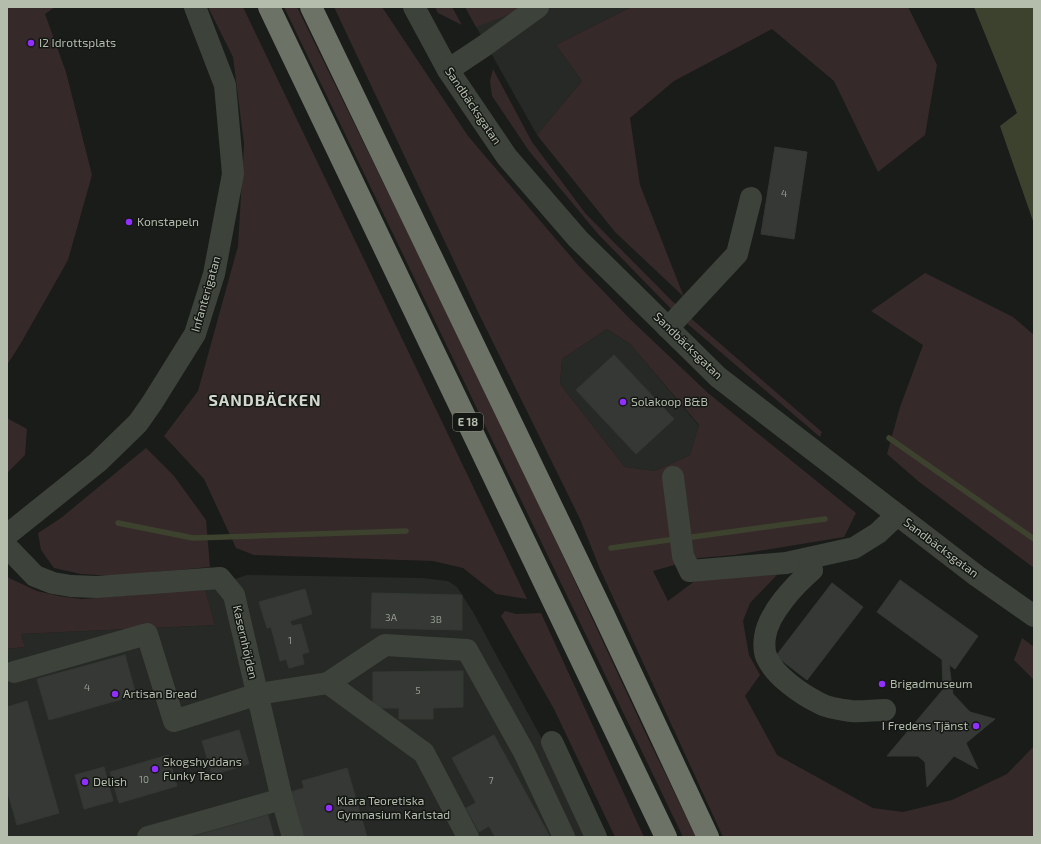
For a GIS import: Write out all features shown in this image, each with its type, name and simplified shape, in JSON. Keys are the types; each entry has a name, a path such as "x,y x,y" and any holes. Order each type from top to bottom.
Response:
{"highway":[{"name":"E 18","path":"269,7 666,837"},
{"path":"311,7 603,614 708,837"}],"street":[{"name":"Infanterigatan","path":"7,535 98,462 138,423 195,334 214,274 233,174 225,85 195,7"},
{"name":"Sandbäcksgatan","path":"414,7 448,70 507,157 578,239 668,328 718,377 977,576 1034,616"},
{"path":"448,70 538,7"},
{"path":"668,328 737,254 751,198"},
{"path":"673,477 683,556 690,570 786,563 854,548 878,533 897,515"},
{"name":"Kasernhöjden","path":"7,547 35,576 53,583 71,586 97,587 220,578 234,595 282,799 293,837"},
{"path":"809,559 812,570 800,581 772,617 765,636 766,657 777,674 820,704 852,711 885,710"},
{"path":"14,672 147,634 174,721 258,694 328,683 385,646 467,650 524,752 564,837"},
{"path":"328,683 424,754 468,837"},
{"path":"552,742 596,837"},
{"path":"148,837 282,799"}],"shaded area":[{"path":"7,7 55,7 45,14 66,72 92,175 68,260 7,365"},
{"path":"208,7 243,7 527,599 496,594 463,568 433,561 254,555 236,548 204,479 164,436 198,391 238,246 244,144 233,57"},
{"path":"284,7 297,7 503,427 645,732 696,837 683,837"},
{"path":"334,7 382,7 468,136 578,265 631,320 708,393 856,513 844,537 734,555 699,558 653,571 668,601 700,577 777,575 750,603 743,621 749,655 760,675 745,696 777,755 873,808 903,812 952,800 1007,774 1034,746 1034,837 723,837 600,569 580,519 479,314","holes":["607,329 630,344 699,425 690,455 655,471 625,467 560,384 562,359"]},
{"path":"435,7 452,7 462,25 438,13"},
{"path":"465,7 631,7 556,45 582,81 537,135"},
{"path":"465,7 526,7 476,27"},
{"path":"631,7 908,7 937,65 925,135 878,172 834,81 772,29 674,81 630,118 640,185 684,297 615,232 537,135 582,81 556,45"},
{"path":"974,7 1034,7 1034,224 1000,126 1017,113"},
{"path":"493,69 532,142 586,214 679,308 676,314 598,234 529,151 492,96 490,81"},
{"path":"925,273 1013,317 1034,335 1034,568 918,481 887,454 900,407 923,345 871,311"},
{"path":"686,314 822,432 820,437 683,320"},
{"path":"607,329 630,344 699,426 690,455 655,471 625,467 560,384 562,359"},
{"path":"7,418 27,429 25,455 7,473"},
{"path":"146,448 174,476 206,520 210,567 113,576 81,574 54,568 41,550 38,533 61,518"},
{"path":"247,575 421,578 448,581 457,587 473,612 543,741 584,837 7,837 7,649 25,647 21,634 215,625 205,589"},
{"path":"7,577 37,591 82,599 205,589 215,625 21,634 25,647 7,649"},
{"path":"505,611 516,614 541,613 644,837 615,837 554,709 501,616"},
{"path":"1022,638 1034,647 1034,680 1014,660"}],"building":[{"path":"775,147 807,152 794,239 761,234"},
{"path":"614,355 674,419 636,454 576,390"},
{"path":"900,580 978,636 955,669 877,612"},
{"path":"832,583 863,607 807,680 776,656"},
{"path":"305,589 312,614 290,621 292,626 301,624 309,652 302,654 304,664 289,668 286,659 280,661 271,627 267,628 259,602"},
{"path":"372,593 462,595 462,630 371,628"},
{"path":"125,655 136,695 49,720 37,679"},
{"path":"942,658 949,664 951,680 943,690"},
{"path":"463,671 463,707 433,708 433,719 399,719 399,708 373,708 373,672"},
{"path":"951,680 953,694 970,712 995,719 966,743 978,769 954,756 927,787 925,762 918,756 887,756"},
{"path":"27,701 59,813 17,825 7,790 7,707"},
{"path":"239,730 249,764 212,775 202,741"},
{"path":"494,735 550,837 495,837 489,826 479,832 466,808 476,803 452,758"},
{"path":"168,755 177,786 119,803 110,772"},
{"path":"104,767 113,801 84,809 75,775"},
{"name":"Klara Teoretiska Gymnasium Karlstad","path":"347,768 367,837 304,837 291,792 304,788 302,781"},
{"path":"268,815 274,837 191,837"}],"waterway":[{"path":"889,438 1034,539"},
{"path":"685,538 825,519"},
{"path":"118,523 193,538 406,531"},
{"path":"611,548 676,539"}],"place":[{"name":"I2 Idrottsplats","path":"31,43"},
{"name":"Konstapeln","path":"129,222"},
{"name":"Solakoop B&B","path":"623,402"},
{"name":"Brigadmuseum","path":"882,684"},
{"name":"Artisan Bread","path":"115,694"},
{"name":"I Fredens Tjänst","path":"976,726"},
{"name":"Skogshyddans Funky Taco","path":"155,769"},
{"name":"Delish","path":"85,782"},
{"name":"Klara Teoretiska Gymnasium Karlstad","path":"329,808"}],"district":[{"name":"SANDBÄCKEN","path":"265,400"}]}
